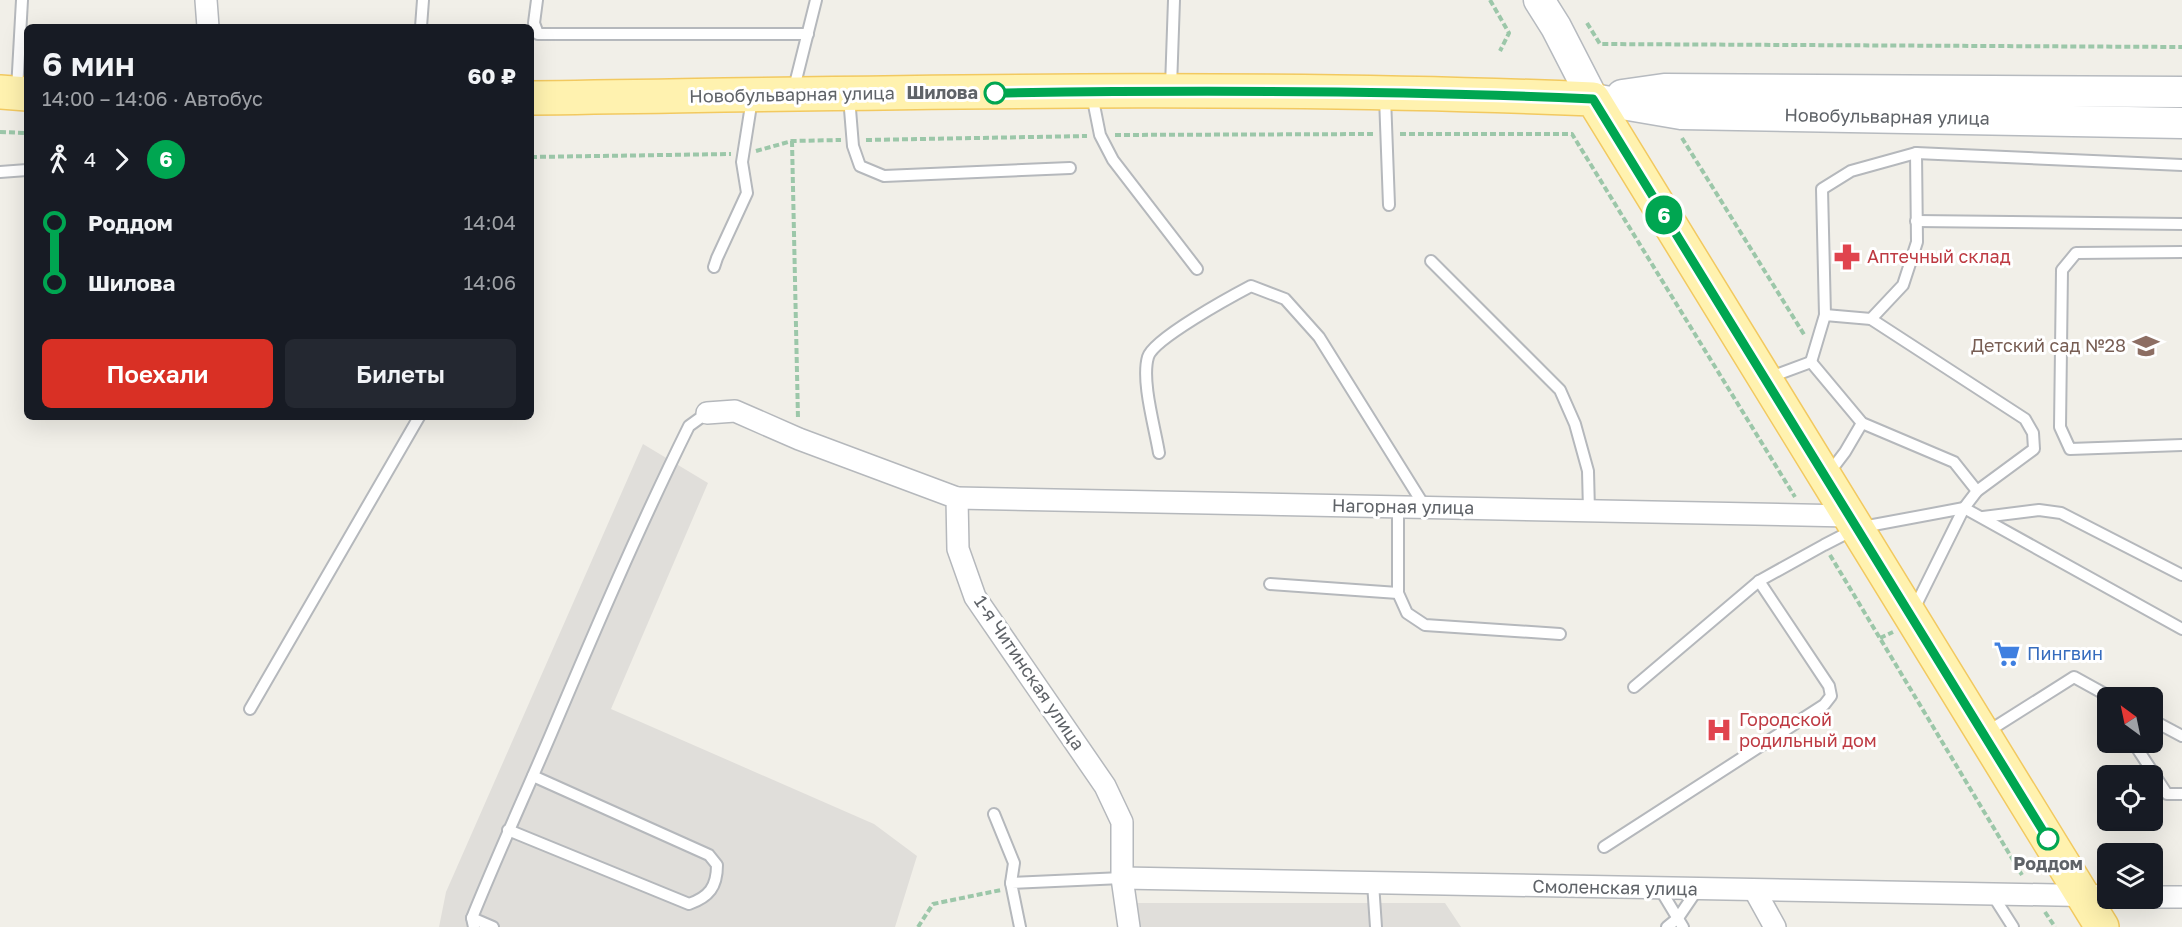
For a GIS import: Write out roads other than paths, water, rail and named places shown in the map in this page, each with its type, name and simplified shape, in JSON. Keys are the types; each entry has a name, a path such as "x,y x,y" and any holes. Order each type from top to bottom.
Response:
{"main road":[{"path":"1539,0 1556,27 1593,99 1983,734 2095,895 2102,927"},
{"name":"Новобульварная улица","path":"1593,99 1664,89 2182,92"},
{"name":"Новобульварная улица","path":"534,98 1171,91 1384,93 1593,99 1681,114 2182,123"}],"street":[{"path":"206,0 208,24"},
{"path":"707,413 735,411 799,439 957,498"},
{"name":"Нагорная улица","path":"957,498 1806,515 1853,522"},
{"name":"1-я Читинская улица","path":"957,498 958,549 975,597 1105,786 1122,822 1122,878 1129,927"},
{"name":"Смоленская улица","path":"1122,878 1696,890 2095,895"},
{"path":"1755,891 1775,927"},
{"path":"2163,897 2182,897"}],"lane":[{"path":"15,93 22,0"},
{"path":"421,24 423,0"},
{"path":"537,0 534,23 538,34 808,34"},
{"path":"792,95 816,0"},
{"path":"1171,91 1174,0"},
{"path":"1091,92 1100,135 1113,160 1197,269"},
{"path":"1384,93 1389,205"},
{"path":"849,94 852,140 860,166 884,176 1070,168"},
{"path":"714,267 747,193 742,162 753,95"},
{"path":"1811,362 1825,315 1822,189 1851,171 1916,153 2182,165"},
{"path":"1871,319 1903,285 1917,242 1916,153"},
{"path":"0,172 24,170"},
{"path":"1916,220 2182,224"},
{"path":"2182,252 2076,253 2062,270 2060,427 2070,449 2182,445"},
{"path":"1431,261 1560,390 1575,424 1588,471 1589,511"},
{"path":"1159,453 1145,374 1149,354 1178,329 1251,286 1285,299 1318,337 1425,508"},
{"path":"1825,315 1871,319 2025,419 2032,433 2034,449 1977,491 1964,508 1911,615"},
{"path":"1765,380 1811,362"},
{"path":"1811,362 1862,423 1954,462 1977,491"},
{"path":"494,927 473,922 508,830 671,462 689,426 707,413"},
{"path":"250,709 417,420"},
{"path":"1826,477 1845,452 1862,423"},
{"path":"1398,507 1398,593 1407,613 1425,625 1560,634"},
{"path":"1634,687 1759,581 1824,545 1853,522 1964,508 2182,629"},
{"path":"1983,517 2039,510 2061,513 2182,575"},
{"path":"1604,847 1824,705 1831,696 1828,686 1759,581"},
{"path":"1270,584 1398,593"},
{"path":"1983,734 2074,677 2097,690"},
{"path":"2163,726 2182,736"},
{"path":"2140,753 2167,794 2182,794"},
{"path":"508,830 689,904 705,898 717,879 717,865 709,855 533,776"},
{"path":"994,814 1014,863 1011,883 1020,927"},
{"path":"1011,883 1122,878"},
{"path":"1372,883 1376,927"},
{"path":"1660,889 1681,923"},
{"path":"1667,927 1681,923 1696,890"},
{"path":"1992,894 2013,927"}],"place":[{"name":"Шилова","path":"995,93"},
{"name":"Аптечный склад","path":"1847,257"},
{"name":"Детский сад №28","path":"2146,346"},
{"name":"Пингвин","path":"2007,654"},
{"name":"Городской родильный дом","path":"1719,730"},
{"name":"Роддом","path":"2048,839"}]}
